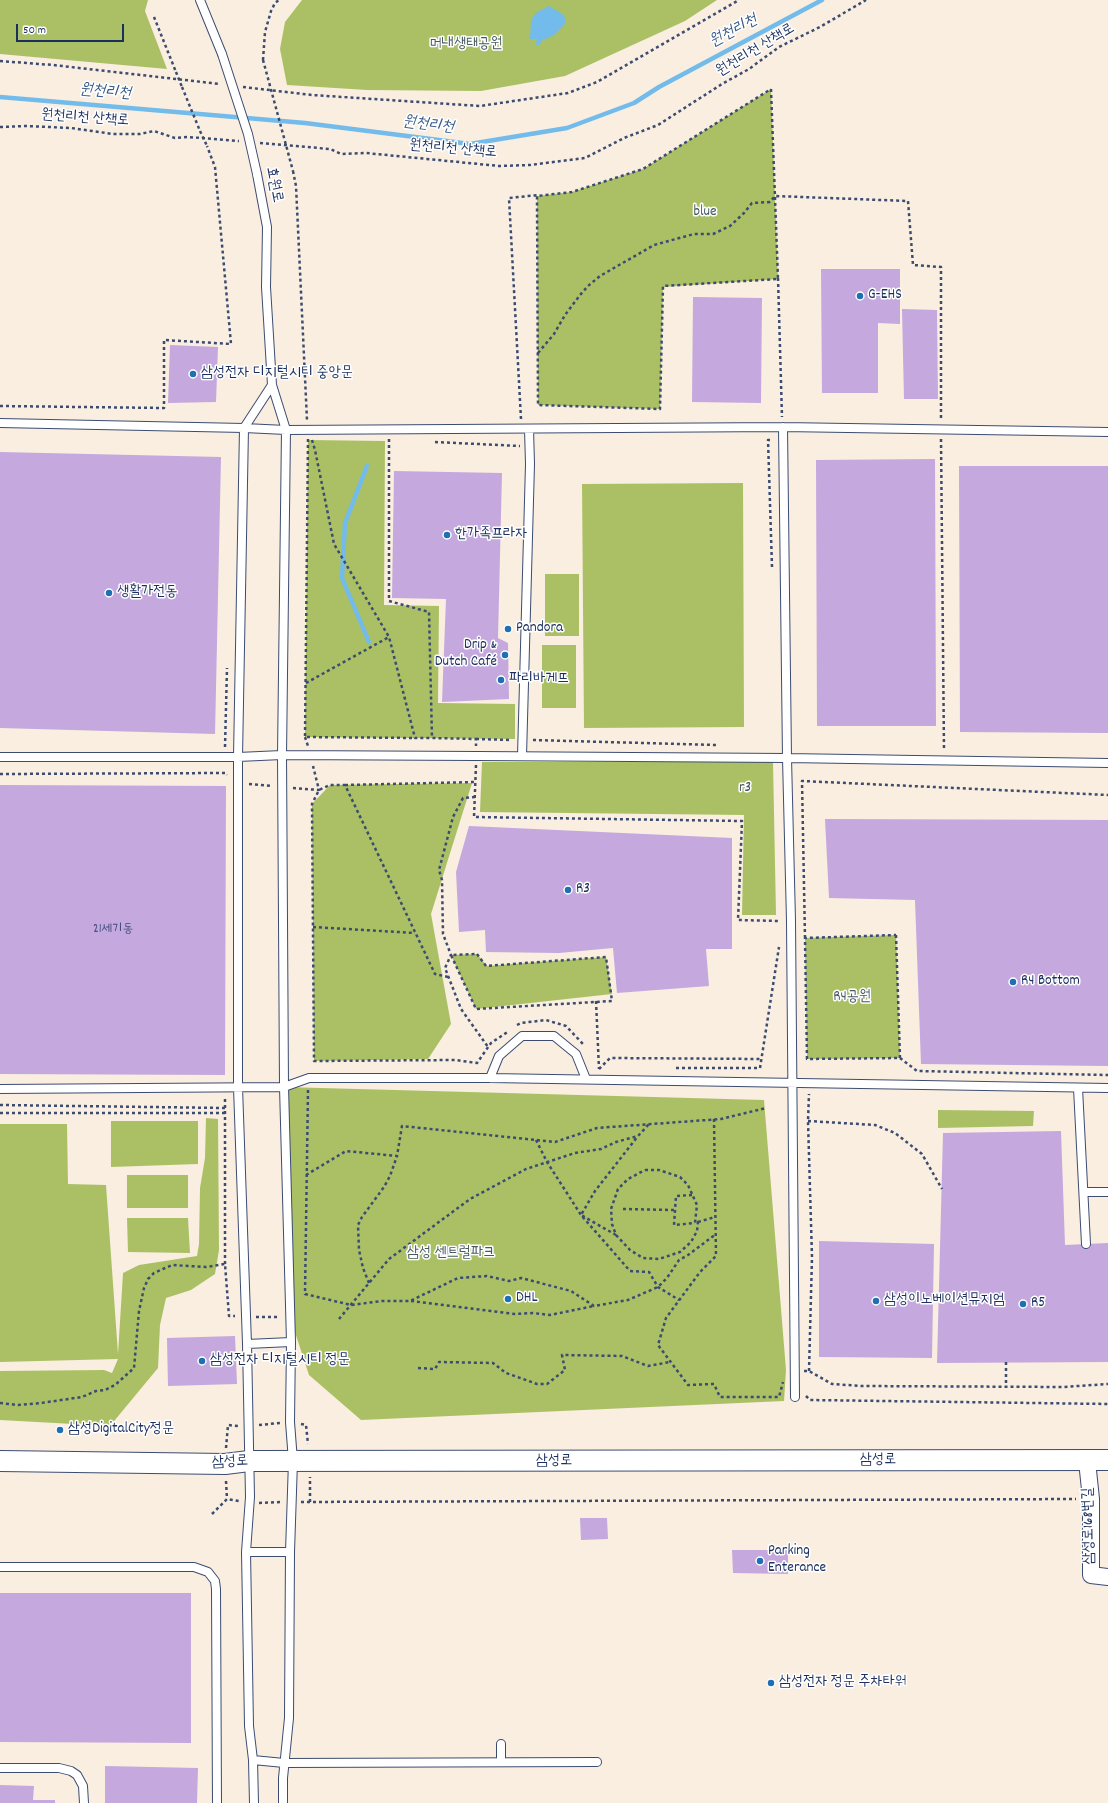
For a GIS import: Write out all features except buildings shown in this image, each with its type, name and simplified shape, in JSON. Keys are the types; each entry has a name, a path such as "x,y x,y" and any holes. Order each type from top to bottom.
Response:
{"street":[{"name":"삼성로","path":"0,1461 225,1464 249,1461 1108,1460"},
{"name":"삼성로168번길","path":"1087,1461 1091,1499 1091,1575 1108,1577"}],"lane":[{"name":"효원로","path":"200,0 222,54 248,134 257,174 267,227 266,287 272,384 286,430 282,755 284,1087 291,1342 290,1422 293,1461 290,1552 289,1718 284,1763 283,1803"},
{"path":"254,1803 253,1760 249,1726 246,1552 249,1503 247,1344 238,1088 238,757 244,428 272,384"},
{"path":"0,423 286,430 783,427 1108,432"},
{"path":"783,427 787,758 791,921 795,1397"},
{"path":"522,756 530,464 526,429"},
{"path":"0,757 238,757 282,755 522,756 1108,763"},
{"path":"490,1078 499,1056 522,1036 554,1036 576,1054 586,1079"},
{"path":"0,1089 284,1087 309,1078 599,1079 809,1084 1108,1088"},
{"path":"1078,1088 1086,1244"},
{"path":"1084,1192 1108,1192"},
{"path":"247,1344 291,1342"},
{"path":"246,1552 290,1552"},
{"path":"0,1567 194,1567 208,1572 215,1581 216,1589 217,1803"},
{"path":"501,1744 501,1762"},
{"path":"253,1760 284,1763 597,1762"},
{"path":"0,1768 59,1768 71,1771 77,1775 83,1786 84,1803"}],"path":[{"path":"279,0 271,12 265,32 263,60 296,186 308,430 305,736 518,740"},
{"path":"236,86 312,95 480,106 568,93 597,82 739,0"},
{"name":"원천리천 산책로","path":"259,143 330,149 341,154 366,153 499,166 530,165 585,158 624,138 658,125 722,84 749,69 779,47 820,27 866,0"},
{"path":"0,406 164,408 164,340 231,344 216,168 154,17"},
{"path":"0,61 53,65 228,85"},
{"path":"526,429 509,198 572,192 643,170 771,88 783,427"},
{"name":"원천리천 산책로","path":"0,127 26,126 71,128 113,134 140,134 154,130 175,138 188,137 243,142"},
{"path":"537,196 538,405 660,409 663,286 778,279"},
{"path":"538,353 554,334 564,315 580,295 600,276 654,246 694,234 713,234 730,226 752,203 770,202 775,196"},
{"path":"775,196 908,201 913,265 941,267 944,761"},
{"path":"308,430 315,450 334,544 389,637 415,738"},
{"path":"389,430 389,601 430,612 432,738"},
{"path":"381,439 397,440"},
{"path":"768,440 772,573"},
{"path":"428,441 523,446"},
{"path":"306,682 389,637"},
{"path":"476,739 477,756 474,817 742,820 738,920 783,921"},
{"path":"527,740 724,745"},
{"path":"0,774 226,773 230,782 319,790 330,785 476,782"},
{"path":"1108,795 802,782 807,1059 900,1058 917,1071 1108,1075"},
{"path":"345,785 435,974 448,977"},
{"path":"319,790 312,804 314,1061 455,1060 477,1063 491,1043 510,1030"},
{"path":"451,955 477,954 486,966 606,957 612,1001 476,1009 447,949 443,934 442,880 439,870 453,817 463,798 475,797"},
{"path":"313,927 415,933"},
{"path":"805,938 896,934 900,1058"},
{"path":"668,1068 760,1068 779,944"},
{"path":"451,955 445,968 448,977 461,1009 488,1048"},
{"path":"596,1001 599,1079"},
{"path":"515,1026 521,1023 546,1020 566,1026 586,1049"},
{"path":"599,1069 610,1058 762,1060"},
{"path":"596,1066 599,1069 606,1069"},
{"path":"309,1078 306,1104 305,1294 351,1305 382,1301 410,1301 515,1314 533,1313 550,1315 628,1300 658,1287 667,1278 679,1260 716,1234"},
{"path":"809,1084 808,1122 812,1257 809,1371"},
{"path":"0,1105 225,1108 225,1264 229,1316 290,1317"},
{"path":"369,1283 359,1250 358,1225 387,1182 396,1156 402,1126 555,1142 597,1128 714,1119 766,1108"},
{"path":"0,1113 225,1113"},
{"path":"714,1119 716,1256 700,1272 666,1318 658,1345 688,1384 714,1384 720,1397 779,1397 784,1377"},
{"path":"808,1122 874,1124 895,1132 922,1154 942,1189"},
{"path":"581,1215 595,1191 649,1124"},
{"path":"339,1319 390,1259 470,1199 526,1169 575,1152 601,1149 616,1142 638,1136"},
{"path":"536,1140 547,1162 581,1215 630,1271 649,1272 658,1287 679,1300"},
{"path":"306,1175 346,1151 396,1156"},
{"path":"581,1215 616,1235 626,1247 639,1257 647,1260 660,1259 680,1252 691,1242 697,1231 697,1205 688,1185 680,1177 658,1170 640,1172 628,1178 614,1196 612,1217 616,1235"},
{"path":"692,1195 676,1196 674,1225 697,1222 716,1217"},
{"path":"623,1209 674,1210"},
{"path":"0,1403 18,1405 82,1397 96,1391 105,1390 115,1385 134,1368 139,1311 144,1288 148,1279 154,1274 172,1265 206,1267 225,1264"},
{"path":"410,1301 458,1278 487,1276 509,1281 521,1278 564,1289 571,1291 594,1306"},
{"path":"418,1368 435,1369 439,1362 493,1363 506,1373 537,1384 548,1384 565,1370 562,1355 622,1356 648,1366 670,1362"},
{"path":"1006,1362 1006,1386"},
{"path":"801,1371 809,1371 832,1384 862,1386 1063,1387 1108,1384"},
{"path":"805,1394 810,1400 1108,1404"},
{"path":"212,1514 227,1499 249,1503 1081,1499"}],"green space":[{"path":"0,0 148,0 145,11 167,69 0,54"},
{"name":"머내생태공원","path":"302,0 717,0 685,21 565,76 481,91 367,90 287,85 280,49 285,22"},
{"name":"blue","path":"771,89 778,279 663,287 660,409 538,405 537,196 572,192 643,169"},
{"path":"308,440 385,441 384,605 439,606 438,703 515,704 515,739 305,737"},
{"path":"743,483 744,727 584,728 582,484"},
{"path":"545,574 579,574 579,636 545,636"},
{"path":"542,645 576,645 576,708 542,708"},
{"name":"r3","path":"482,762 773,762 776,915 742,915 744,815 480,812"},
{"path":"472,783 431,914 451,1024 428,1059 314,1061 312,804 330,785"},
{"name":"R4공원","path":"896,935 900,1058 807,1059 805,938"},
{"path":"477,954 487,966 606,957 612,994 476,1009 451,955"},
{"name":"삼성 센트럴파크","path":"284,1087 764,1100 786,1370 784,1401 361,1420 309,1375 290,1317"},
{"path":"938,1110 1034,1111 1033,1126 938,1128"},
{"path":"206,1118 218,1119 219,1250 215,1274 191,1290 166,1298 160,1325 158,1368 110,1426 0,1420 0,1371 104,1370 112,1373 118,1359 0,1362 0,1124 67,1124 68,1184 106,1185 118,1354 123,1273 139,1265 197,1256 199,1244 200,1188 205,1158"},
{"path":"111,1121 198,1121 198,1164 111,1167"},
{"path":"127,1175 188,1175 188,1208 127,1208"},
{"path":"127,1218 188,1218 190,1253 128,1252"}],"water":[{"path":"549,6 564,15 566,23 554,35 546,39 530,39 531,20 537,12"}],"waterway":[{"name":"원천리천","path":"0,97 305,123 470,144 567,128 634,103 659,87 822,0"},
{"path":"538,43 543,35"},
{"path":"367,466 345,523 342,578 369,642"}],"place":[{"name":"G-EHS","path":"860,296"},
{"name":"삼성전자 디지털시티 중앙문","path":"193,374"},
{"name":"한가족프라자","path":"447,535"},
{"name":"생활가전동","path":"109,593"},
{"name":"Pandora","path":"508,629"},
{"name":"Drip & Dutch Café","path":"505,655"},
{"name":"파리바게뜨","path":"501,680"},
{"name":"R3","path":"568,890"},
{"name":"R4 Bottom","path":"1013,982"},
{"name":"DHL","path":"508,1299"},
{"name":"삼성이노베이션뮤지엄","path":"876,1301"},
{"name":"R5","path":"1023,1304"},
{"name":"삼성전자 디지털시티 정문","path":"202,1361"},
{"name":"삼성DigitalCity정문","path":"60,1430"},
{"name":"Parking Enterance","path":"760,1561"},
{"name":"삼성전자 정문 주차타워","path":"771,1683"}]}
